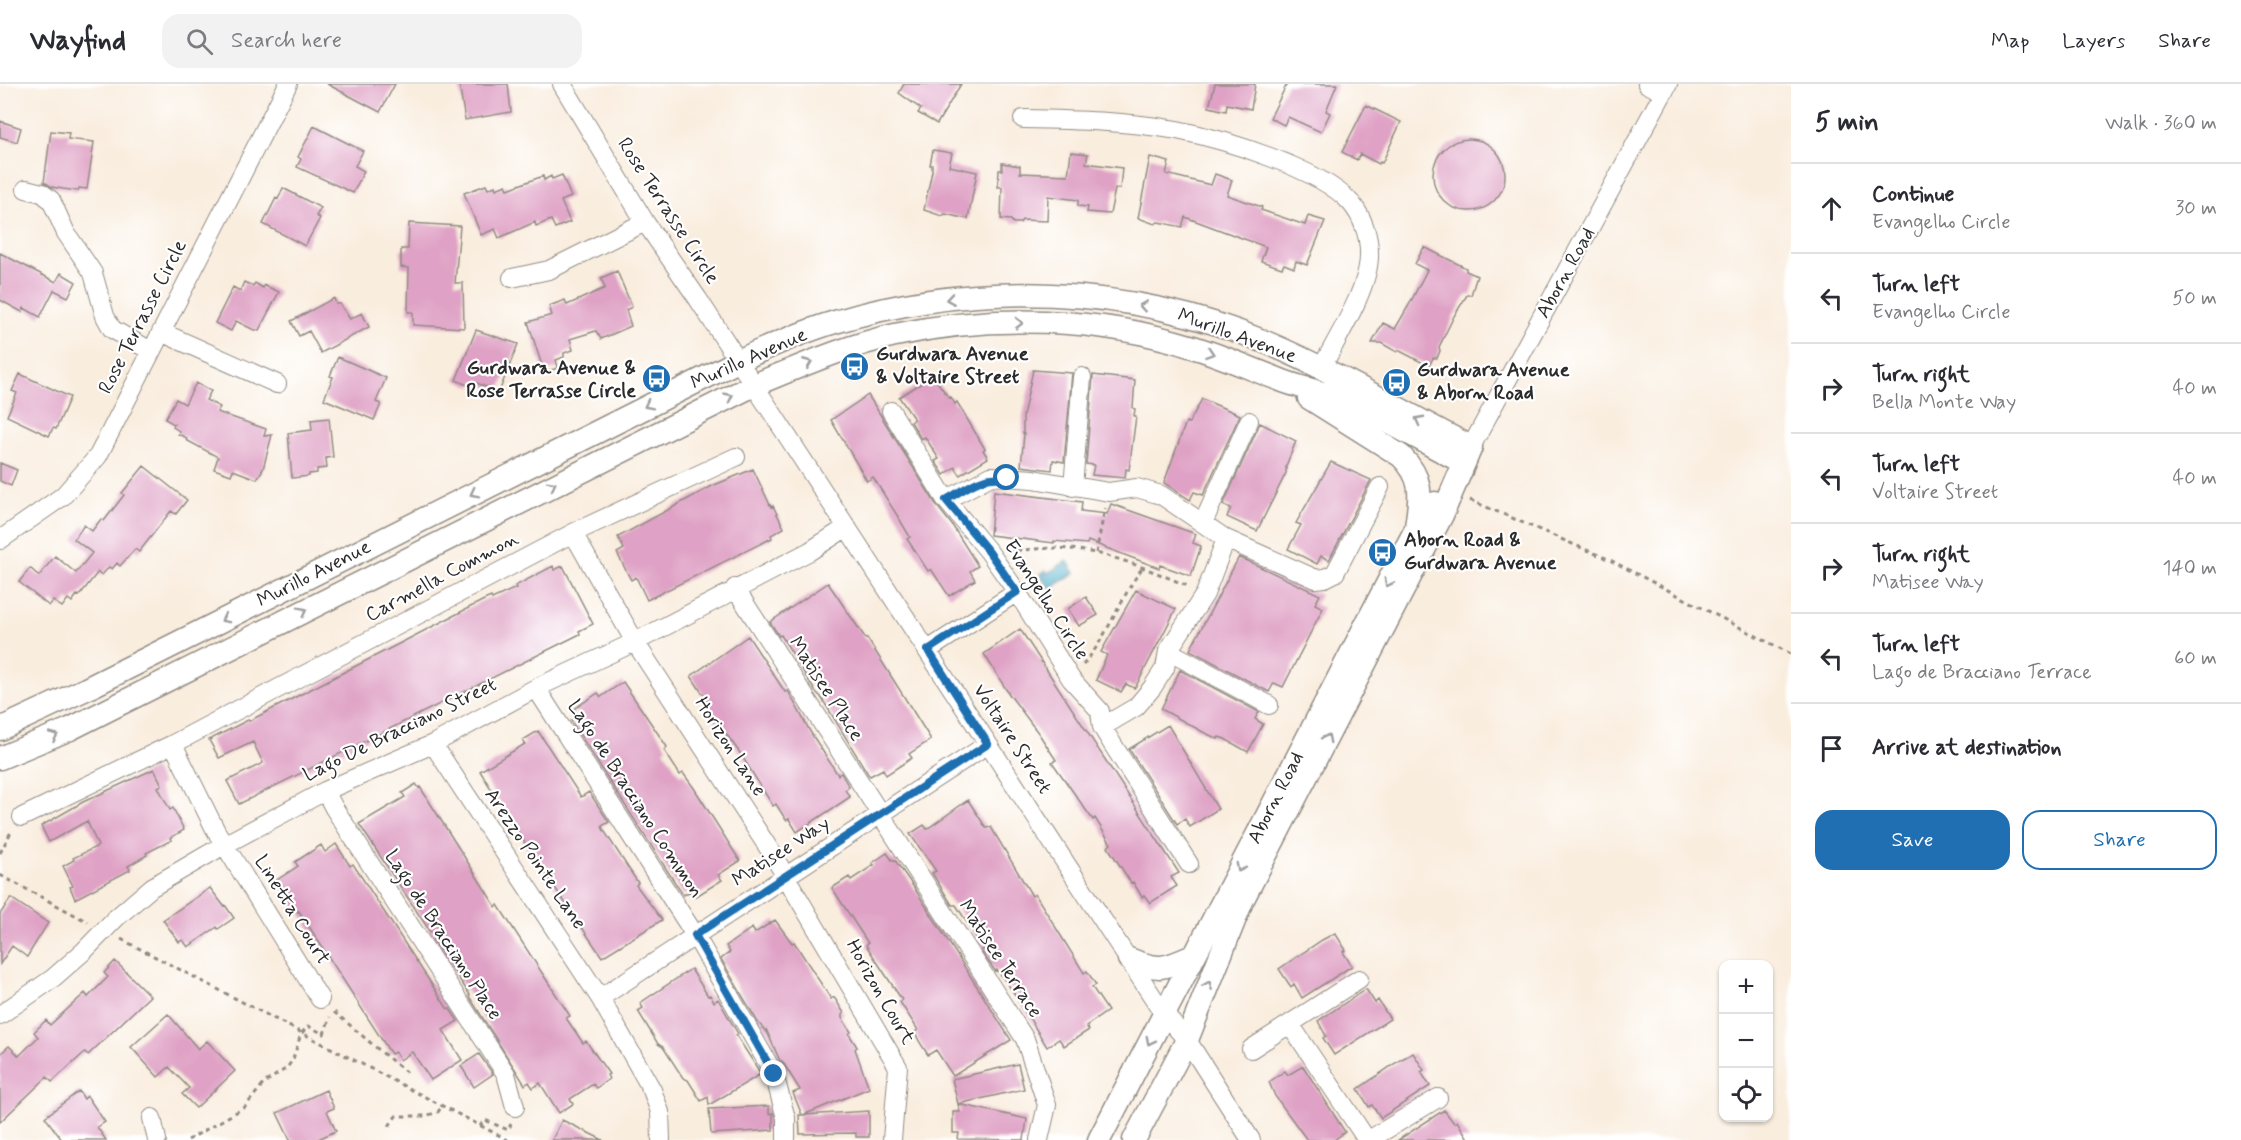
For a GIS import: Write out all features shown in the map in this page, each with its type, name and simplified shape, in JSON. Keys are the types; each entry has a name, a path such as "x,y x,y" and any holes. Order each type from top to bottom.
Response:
{"main road":[{"name":"Murillo Avenue","path":"0,729 28,718 738,361 779,342 834,322 897,306 970,296 1026,294 1084,296 1148,306 1205,320 1265,342 1321,369 1468,455"},
{"name":"Murillo Avenue","path":"0,758 70,729 754,385 850,346 897,335 991,322 1041,322 1095,326 1145,335 1191,346 1250,366 1279,380 1349,402 1468,455"},
{"path":"1279,380 1401,456 1410,465 1420,488 1421,499 1415,531"},
{"name":"Aborn Road","path":"1099,1140 1415,531 1468,455"},
{"name":"Aborn Road","path":"1134,1140 1187,1040 1242,902 1442,515 1468,455"},
{"path":"1129,959 1149,968 1157,968 1167,967 1196,955"}],"street":[{"name":"Rose Terrasse Circle","path":"0,540 63,496 98,456 288,84"},
{"name":"Rose Terrasse Circle","path":"562,84 645,222 738,361"},
{"path":"1647,84 1666,88"},
{"name":"Aborn Road","path":"1468,455 1666,88"},
{"path":"1023,118 1099,121 1176,130 1227,142 1304,171 1329,184 1350,201 1360,216 1366,233 1370,255 1368,277 1321,369"},
{"path":"26,189 42,193 51,200 66,233 93,273 105,316 112,329 129,341 151,351"},
{"path":"512,278 549,270 645,222"},
{"path":"160,332 277,384"},
{"name":"Voltaire Street","path":"738,361 1164,1014 1187,1040 1251,1140"},
{"path":"1073,487 1082,377"},
{"name":"Evangelho Circle","path":"891,411 946,500 989,552 1017,592 1071,679 1100,711 1102,727 1189,864"},
{"path":"1203,523 1249,421"},
{"name":"Carmella Common","path":"22,817 173,744 573,533 736,457"},
{"path":"946,500 975,483 991,477 1033,479 1109,492 1137,489 1161,495 1226,539 1316,579 1335,573 1380,488"},
{"name":"Lago De Bracciano Street","path":"0,1015 52,979 152,887 325,791 433,744 536,688 635,642 810,551 847,527"},
{"name":"Horizon Lane","path":"573,533 635,642 786,876"},
{"path":"1102,727 1136,707 1152,688 1165,668 1168,651 1205,594 1226,539"},
{"name":"Matisee Place","path":"735,588 881,814"},
{"path":"928,650 1017,592"},
{"path":"1168,651 1269,705"},
{"name":"Lago de Bracciano Common","path":"536,688 695,935 774,1074 786,1118 786,1140"},
{"name":"Linetta Court","path":"173,744 216,831 320,999"},
{"name":"Arezzo Pointe Lane","path":"433,744 600,998 652,1090 660,1112 661,1140"},
{"name":"Matisee Way","path":"600,998 988,744"},
{"name":"Lago de Bracciano Place","path":"325,791 340,818 506,1074 515,1107"},
{"name":"Matisee Terrace","path":"881,814 1025,1039 1047,1105 1039,1140"},
{"name":"Horizon Court","path":"786,876 898,1067 892,1140"},
{"path":"1251,1049 1359,979"},
{"path":"1290,1024 1368,1140 1438,1098"},
{"path":"152,1118 157,1140"}],"path":[{"path":"1096,553 1109,492"},
{"path":"1470,500 1620,565 1791,654"},
{"path":"989,552 1053,548 1096,553 1143,567 1205,594"},
{"path":"1071,679 1094,651 1128,587 1143,567"},
{"path":"0,853 12,829 22,817"},
{"path":"0,875 89,923"},
{"path":"119,938 508,1140"},
{"path":"334,1012 374,1045 382,1055 408,1073"},
{"path":"188,1140 245,1107 264,1083 287,1068 308,1026 324,1034 330,1017"},
{"path":"389,1126 396,1116 425,1116 438,1112 442,1106"},
{"path":"480,1126 485,1120 508,1130 515,1107"}],"water":[{"path":"1067,561 1075,573 1050,589 1040,574 1046,571 1048,573"}],"building":[{"path":"327,84 395,84 380,112"},
{"path":"459,84 508,84 511,112 465,120"},
{"path":"904,84 961,84 937,124 918,113 921,109 899,93"},
{"path":"1215,84 1255,84 1251,109 1227,104 1226,111 1209,107"},
{"path":"1287,84 1337,84 1326,111 1330,113 1321,132 1288,117 1284,125 1270,118"},
{"path":"1366,105 1401,122 1382,163 1379,164 1360,154 1357,160 1342,152"},
{"path":"0,121 21,128 17,142 0,137"},
{"path":"314,126 363,151 355,166 364,171 353,193 297,167 301,159 298,157"},
{"path":"51,131 69,133 68,139 94,142 87,189 79,188 78,191 63,189 52,187 44,182"},
{"path":"1476,139 1495,149 1503,161 1505,175 1503,189 1495,201 1483,209 1462,211 1443,201 1435,189 1433,168 1443,149 1455,141"},
{"path":"933,150 952,153 949,166 977,172 968,219 945,214 942,216 924,210 932,171 932,165 930,165"},
{"path":"1071,152 1088,154 1086,163 1122,168 1120,189 1115,189 1110,214 1087,212 1088,207 1078,206 1078,200 1048,196 1047,221 1022,220 1020,223 1013,223 1011,220 1001,219 1002,187 998,187 999,170 1002,170 1002,163 1020,166 1020,173 1068,175"},
{"path":"1150,157 1169,162 1166,174 1211,185 1215,174 1232,180 1227,195 1262,207 1261,210 1305,225 1308,216 1325,221 1307,265 1296,261 1294,268 1284,264 1282,268 1261,261 1266,247 1185,217 1182,227 1158,222 1155,224 1138,218"},
{"path":"562,175 571,197 561,201 570,222 555,228 551,220 536,226 535,222 499,238 495,229 481,235 464,193 486,185 488,189 495,186 496,189 506,185 508,189 543,176 544,180 551,176 552,179"},
{"path":"283,188 321,208 316,216 320,218 305,246 263,224"},
{"path":"409,223 460,226 455,283 463,283 464,328 413,325 413,312 408,312 409,268 401,267 401,249 408,249"},
{"path":"1424,247 1477,276 1471,295 1467,295 1454,316 1439,347 1437,358 1433,358 1429,366 1381,343 1372,343 1383,323 1395,329 1409,305 1427,270 1415,264"},
{"path":"0,253 56,282 61,273 76,282 68,297 54,290 40,317 24,308 22,312 0,300"},
{"path":"617,271 632,307 626,310 631,326 601,339 596,331 570,339 573,350 564,353 564,357 556,360 558,368 544,372 528,322 552,315 549,306 565,300 567,305 605,288 601,278"},
{"path":"244,282 253,286 255,283 263,288 264,285 279,292 259,330 254,330 236,321 231,331 215,323 233,287 240,291"},
{"path":"334,298 336,304 340,304 350,319 362,313 369,327 321,353 309,331 299,336 291,321"},
{"path":"476,330 518,344 499,392 474,382 472,387 456,380"},
{"path":"338,357 386,378 376,402 381,404 374,420 324,399"},
{"path":"1033,370 1072,373 1064,462 1053,460 1052,470 1021,466 1023,416"},
{"path":"20,374 70,397 56,429 53,428 49,436 7,416 17,393 12,391"},
{"path":"1093,375 1135,380 1133,408 1135,409 1134,416 1136,416 1129,470 1126,469 1125,478 1092,475 1094,465 1086,464"},
{"path":"933,376 949,398 951,397 955,404 957,402 988,458 960,475 955,467 944,475 935,461 939,459 925,437 921,439 911,422 914,419 899,397"},
{"path":"196,383 211,391 206,400 220,407 217,412 266,429 264,436 272,435 263,469 257,479 233,470 231,475 214,469 218,457 186,440 187,438 178,434 179,431 173,427 174,424 165,419 176,399 185,404"},
{"path":"868,395 937,506 978,566 970,571 975,580 949,596 931,569 928,571 907,539 910,537 873,477 867,481 831,420"},
{"path":"1202,399 1240,415 1203,495 1194,492 1190,500 1164,483 1186,422 1189,423"},
{"path":"329,418 333,457 326,458 327,468 317,469 317,473 309,474 309,476 292,478 288,433 312,430 311,420"},
{"path":"1260,423 1296,441 1286,466 1286,473 1257,531 1227,517 1231,508 1223,505"},
{"path":"1331,462 1371,480 1329,560 1321,556 1317,564 1288,549 1301,525 1296,523"},
{"path":"0,463 17,470 11,486 0,481"},
{"path":"144,466 187,500 176,514 171,511 139,552 135,549 120,566 117,563 112,569 109,567 102,575 98,572 79,596 77,595 72,602 68,599 62,607 53,601 49,606 19,582 30,568 39,576 55,556 76,573 92,553 74,539 84,525 92,531 101,519 104,521 124,495 122,493"},
{"path":"753,469 784,528 771,535 772,538 647,600 636,577 631,580 617,553 624,549 618,537 712,486"},
{"path":"994,491 1082,502 1081,511 1107,514 1111,504 1196,534 1193,543 1201,546 1191,576 1160,565 1159,568 1088,541 1087,544 1054,541 1054,543 990,535"},
{"path":"1239,557 1320,595 1315,604 1323,608 1283,687 1274,683 1269,692 1190,650"},
{"path":"553,566 554,570 563,566 593,624 579,631 580,634 239,804 227,781 263,763 253,742 219,758 209,740 484,600 491,597 492,599 516,588 515,586"},
{"path":"828,583 867,638 930,738 909,754 912,758 886,775 883,769 870,776 868,774 821,697 770,622"},
{"path":"1136,590 1176,609 1136,686 1134,688 1126,684 1121,692 1096,680 1107,655 1101,652"},
{"path":"1086,597 1098,615 1079,626 1068,609"},
{"path":"1020,629 1179,873 1171,877 1177,886 1150,903 1144,895 1142,897 1133,882 1131,883 1108,847 1111,844 1095,818 1093,820 1052,762 1056,760 984,654"},
{"path":"748,636 785,692 788,691 811,733 838,775 841,773 849,787 845,790 850,797 797,832 776,804 773,806 740,753 705,705 708,702 691,676"},
{"path":"1180,670 1259,712 1255,719 1263,724 1248,752 1225,739 1219,737 1218,739 1203,732 1161,709"},
{"path":"623,682 667,747 664,750 680,775 683,773 694,788 740,861 718,875 722,880 695,897 691,891 683,895 571,721 578,716 574,709 598,693 601,697"},
{"path":"1168,725 1218,809 1190,827 1185,819 1177,824 1129,749"},
{"path":"538,731 581,797 589,792 609,822 602,826 603,829 638,883 636,885 662,920 602,957 528,848 480,771 525,744 523,740"},
{"path":"154,769 162,785 158,787 170,810 173,808 184,830 170,838 172,840 146,853 147,855 128,866 130,870 75,899 70,887 73,886 63,866 74,860 73,858 98,846 87,821 49,842 41,826 83,802"},
{"path":"416,784 570,1016 566,1018 583,1043 586,1041 609,1074 607,1075 609,1079 596,1088 593,1084 570,1099 573,1104 559,1113 540,1083 533,1088 529,1082 525,1085 433,940 435,939 359,824 405,797 402,793"},
{"path":"968,800 986,828 991,827 1032,896 1035,894 1084,973 1087,971 1096,985 1092,987 1108,1011 1086,1026 1089,1030 1064,1046 1059,1039 1047,1047 1012,990 981,951 984,949 956,905 952,905 932,873 936,871 910,834 924,825 927,829"},
{"path":"336,844 350,866 353,864 447,1008 458,1021 443,1030 462,1060 431,1080 412,1052 400,1060 395,1052 391,1054 277,880 298,866 295,862 321,845 325,852"},
{"path":"887,853 892,860 895,860 913,886 1011,1040 953,1076 936,1050 928,1055 915,1032 918,1030 900,1002 902,1000 832,888 849,877 851,880 874,865 872,863"},
{"path":"210,888 234,918 188,947 183,940 179,942 163,920"},
{"path":"11,898 48,923 27,957 12,946 0,964 0,914"},
{"path":"775,920 792,943 794,942 831,999 834,997 844,1013 842,1018 857,1047 855,1049 869,1088 803,1115 869,1111 869,1137 856,1137 856,1133 800,1134 799,1115 802,1115 793,1093 800,1090 780,1061 766,1029 767,1033 757,1021 721,959 730,952 726,946 752,928 755,933"},
{"path":"1335,933 1346,950 1343,952 1352,966 1302,998 1294,984 1291,987 1279,969"},
{"path":"115,961 150,996 88,1055 85,1052 52,1082 47,1077 0,1122 0,1054 9,1046 19,1056 38,1037 34,1032 46,1020 50,1025 85,993 88,997 108,977 104,973"},
{"path":"691,969 708,996 710,995 714,1002 718,999 738,1034 736,1035 761,1074 709,1105 708,1097 701,1101 688,1080 683,1078 638,1011 643,1008 640,1003"},
{"path":"1366,989 1375,1003 1378,1000 1390,1019 1334,1055 1323,1038 1326,1036 1318,1021"},
{"path":"168,1014 198,1049 207,1041 235,1071 196,1108 182,1094 189,1088 169,1067 158,1077 131,1047"},
{"path":"1413,1053 1424,1070 1421,1072 1430,1086 1381,1118 1372,1105 1369,1107 1358,1089"},
{"path":"479,1054 493,1074 474,1087 461,1066"},
{"path":"1018,1064 1024,1089 958,1104 952,1079"},
{"path":"1303,1066 1345,1132 1334,1140 1307,1140 1275,1096 1269,1082 1285,1071 1288,1075"},
{"path":"326,1090 334,1108 327,1111 336,1131 316,1140 290,1140 277,1113"},
{"path":"79,1091 84,1099 87,1096 105,1122 97,1127 106,1140 62,1140 45,1117"},
{"path":"958,1104 1027,1119 1024,1140 958,1139 959,1133 953,1133 953,1112 960,1112"},
{"path":"769,1106 769,1114 773,1113 773,1130 711,1134 709,1109"},
{"path":"1444,1110 1454,1123 1457,1121 1469,1140 1398,1140"},
{"path":"562,1120 603,1140 552,1140"}],"place":[{"name":"Gurdwara Avenue & Voltaire Street","path":"855,366"},
{"name":"Gurdwara Avenue & Rose Terrasse Circle","path":"657,379"},
{"name":"Gurdwara Avenue & Aborn Road","path":"1396,382"},
{"name":"Aborn Road & Gurdwara Avenue","path":"1383,552"}],"route":[{"path":"774,1074 695,935 988,744 928,650 1017,592 989,552 946,500 975,483 991,477 1007,478"}]}
